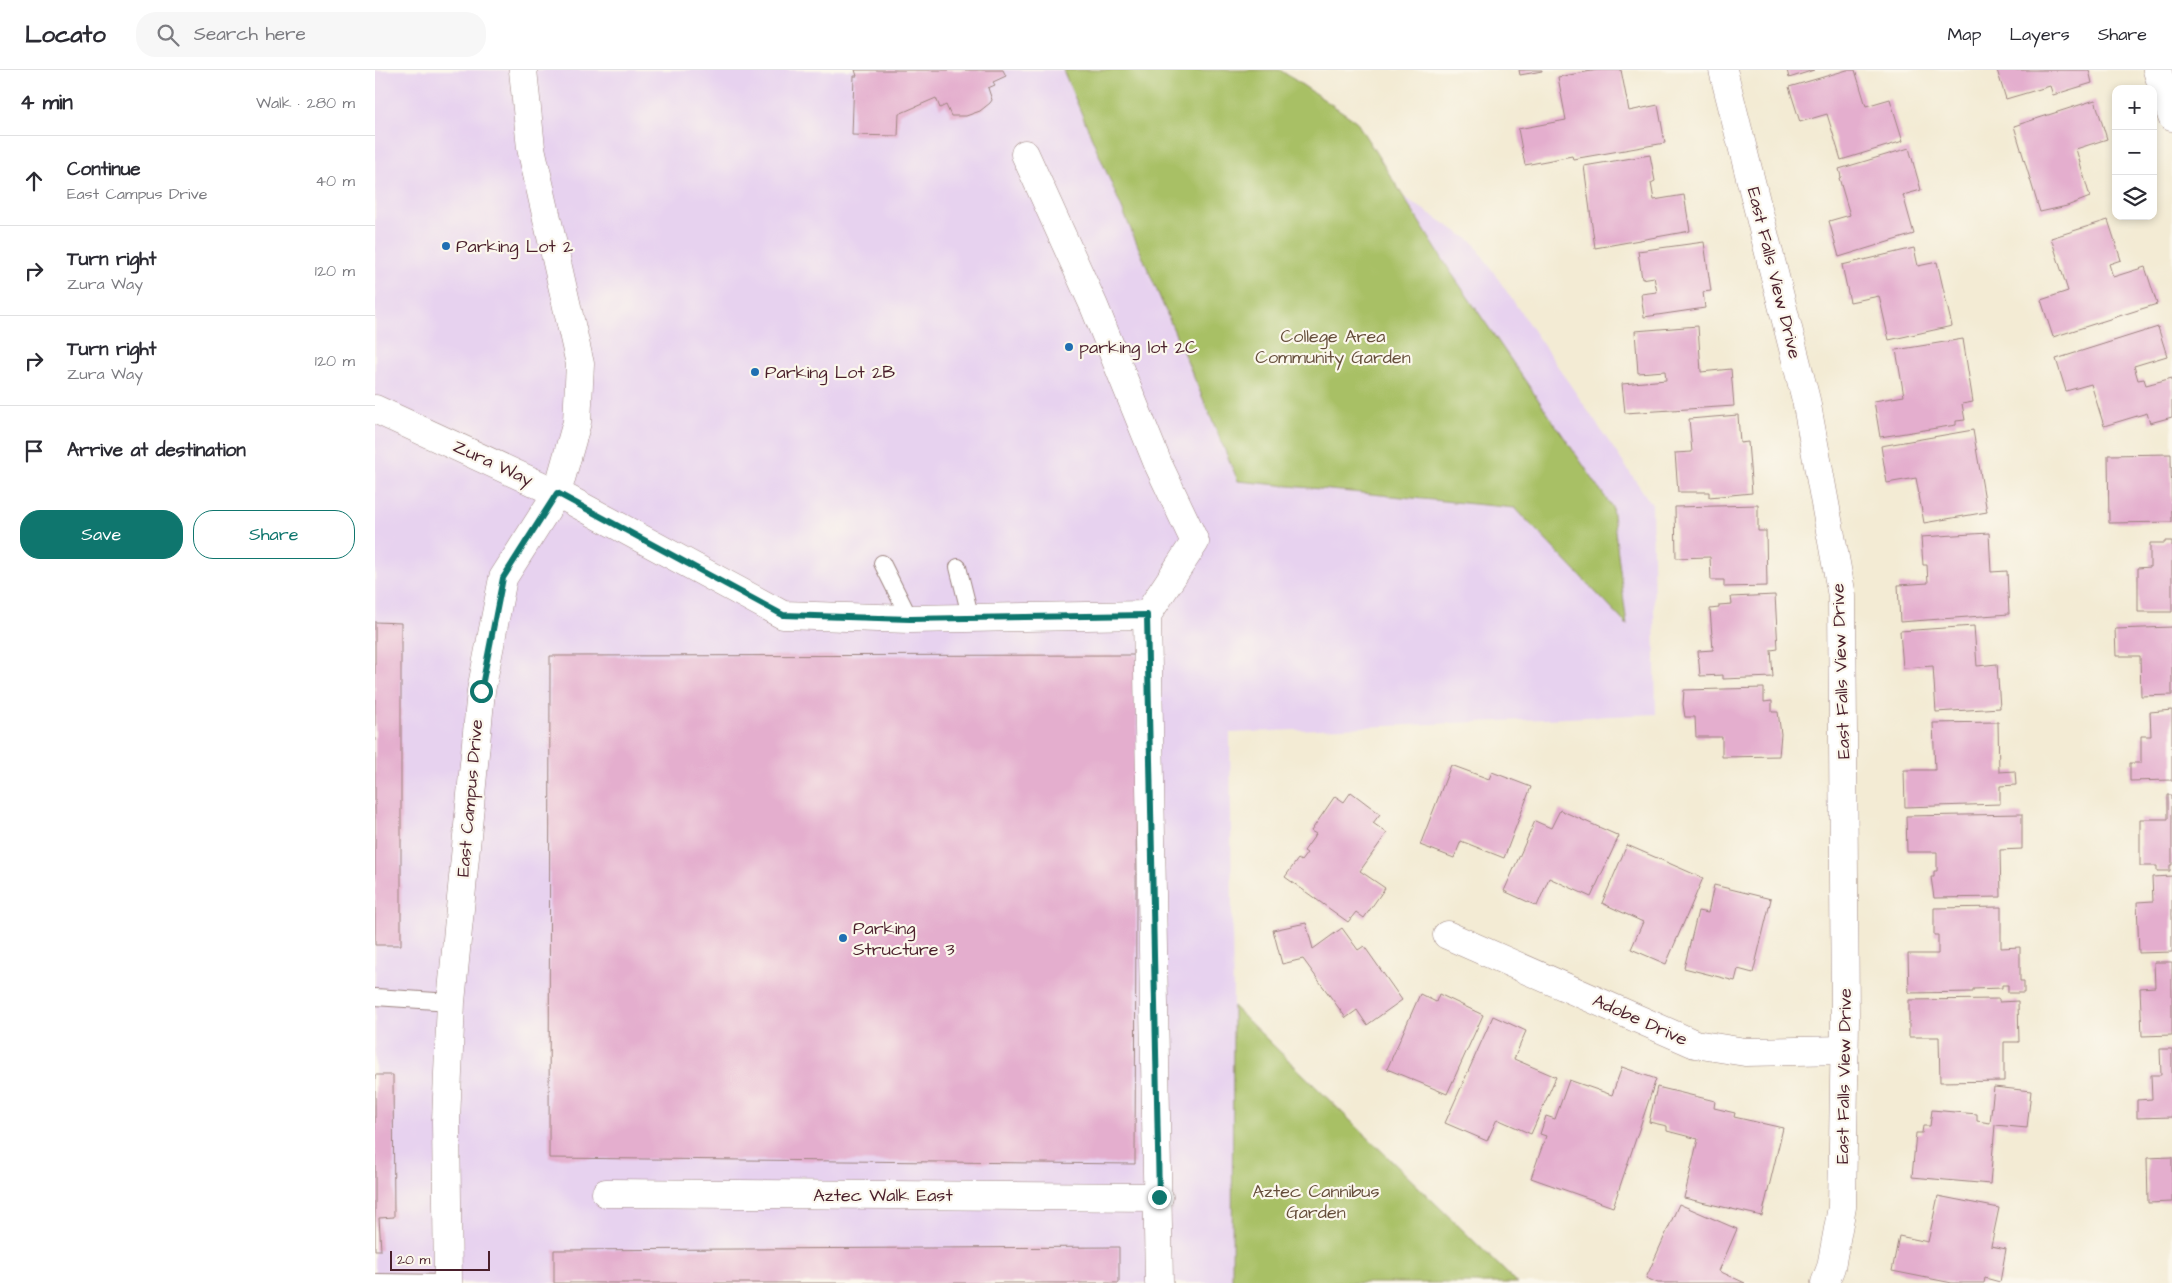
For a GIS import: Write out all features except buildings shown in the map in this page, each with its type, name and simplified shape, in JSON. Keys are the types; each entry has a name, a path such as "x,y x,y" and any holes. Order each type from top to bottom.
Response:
{"street":[{"name":"East Campus Drive","path":"448,1283 446,1121 451,1002 481,691 503,578 557,493 577,422 580,364 571,316 531,148 523,70"},
{"name":"East Falls View Drive","path":"1723,70 1806,400 1842,596 1845,1050 1842,1207 1831,1267 1825,1283"},
{"path":"2157,70 2172,117"},
{"path":"1025,154 1095,306 1158,464 1195,542 1147,615 1159,1197 1159,1283"},
{"name":"Zura Way","path":"375,409 557,493 783,615 910,619 1147,615"},
{"name":"Adobe Drive","path":"1447,936 1695,1044 1745,1052 1845,1050"},
{"name":"Aztec Walk East","path":"606,1193 1159,1197"}],"lane":[{"path":"882,564 910,619"},
{"path":"957,567 971,619"},
{"path":"375,997 451,1002"},
{"path":"375,1282 448,1283"}],"shaded area":[{"path":"375,70 1210,70 1473,242 1652,505 1656,714 1230,733 1233,1006 1232,1283 375,1283"}],"green space":[{"name":"College Area Community Garden","path":"1063,70 1280,70 1356,121 1450,271 1612,507 1627,625 1515,508 1238,481"},
{"name":"Aztec Cannibus Garden","path":"1233,1006 1517,1283 1232,1283"}],"place":[{"name":"Parking Lot 2","path":"446,246"},
{"name":"parking lot 2C","path":"1069,347"},
{"name":"Parking Lot 2B","path":"755,372"},
{"name":"Parking Structure 3","path":"843,938"}],"route":[{"path":"481,691 503,578 557,493 783,615 910,619 1147,615 1159,1197"}]}
